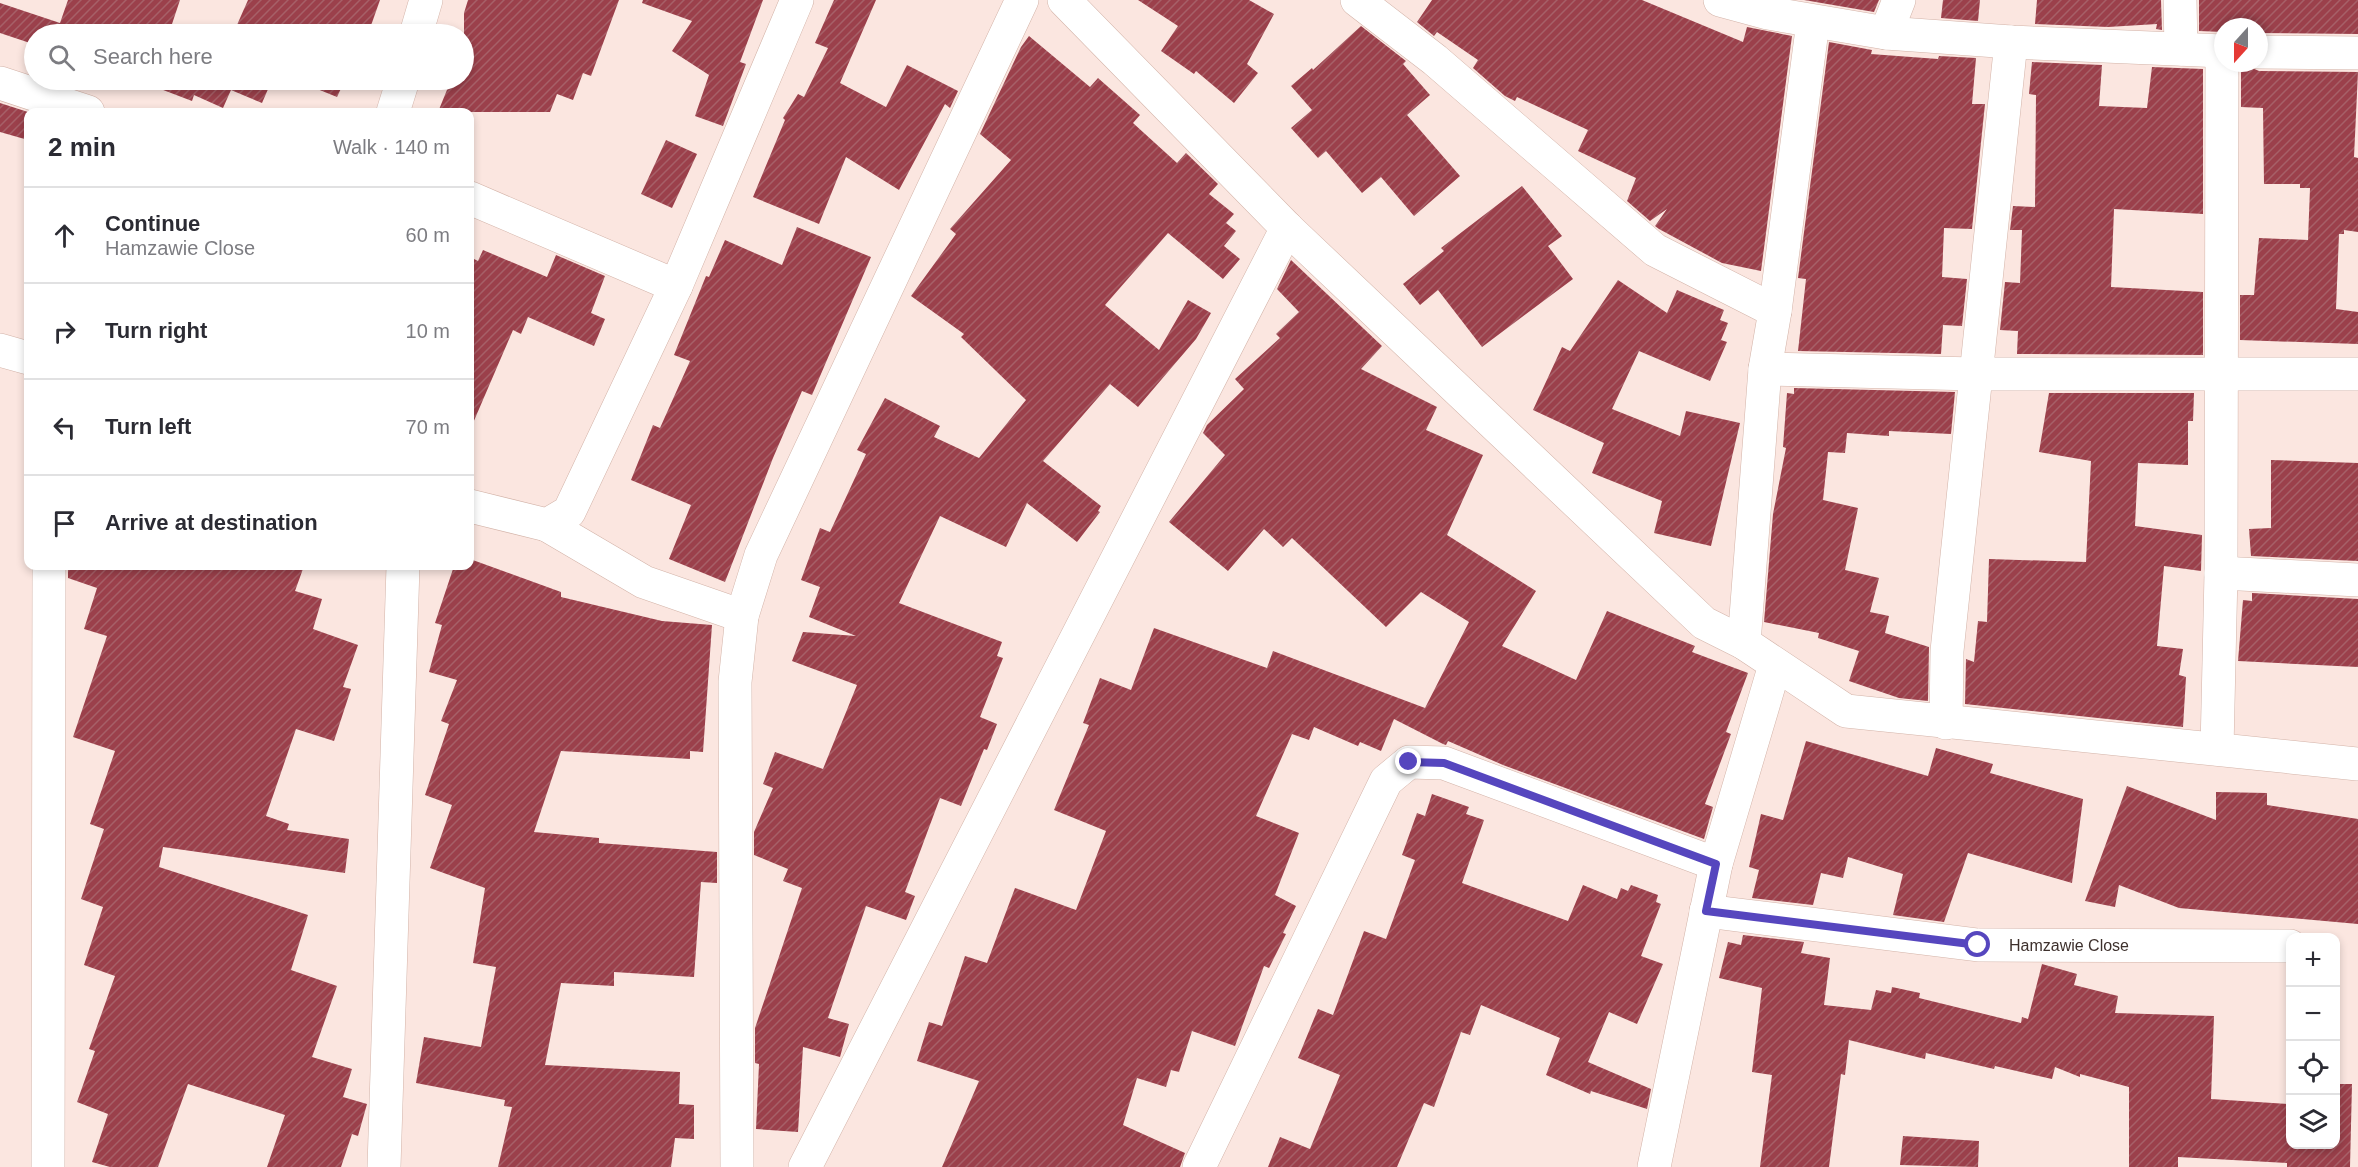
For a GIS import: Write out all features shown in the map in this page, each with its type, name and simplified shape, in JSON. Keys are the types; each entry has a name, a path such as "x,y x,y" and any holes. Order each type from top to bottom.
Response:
{"street":[{"path":"419,24 426,0"},
{"path":"547,525 569,512 675,286 797,0"},
{"path":"737,1167 735,682 742,616 761,555 1022,0"},
{"path":"1064,0 1287,228 1704,623 1744,643 1846,711 2358,764"},
{"path":"1357,0 1435,60 1655,250 1775,311"},
{"path":"1720,0 1813,22 1886,33 2011,42 2214,51"},
{"path":"1886,33 1899,0"},
{"path":"2180,0 2181,49"},
{"path":"1744,643 1765,369 1775,311 1813,22"},
{"path":"1946,723 1947,651 2011,42"},
{"path":"2268,52 2358,53"},
{"path":"2217,749 2221,573 2223,72"},
{"path":"0,83 76,108"},
{"path":"394,108 399,90"},
{"path":"474,200 675,286"},
{"path":"804,1167 1287,228"},
{"path":"0,350 24,357"},
{"path":"1765,369 1975,374 2358,374"},
{"path":"474,507 547,525 644,582 742,616"},
{"path":"48,1167 49,570"},
{"path":"384,1167 402,570"},
{"path":"2221,573 2358,580"},
{"path":"1654,1167 1716,864 1775,665"},
{"path":"1199,1167 1386,781 1409,762 1444,763 1716,864"},
{"name":"Hamzawie Close","path":"1706,911 1978,945 2286,946"}],"building":[{"path":"68,0 180,0 172,24 24,24 24,41 0,33 0,3 60,23"},
{"path":"248,0 380,0 372,24 237,24"},
{"path":"468,0 619,0 591,76 583,73 573,100 557,94 550,112 474,112 474,108 440,108 447,90 474,90 474,24 464,24 464,13"},
{"path":"643,0 763,0 740,62 746,64 723,126 695,116 709,75 672,51 692,21 642,3"},
{"path":"834,0 876,0 840,83 886,107 907,65 958,91 950,108 945,104 899,190 846,157 819,224 753,197 785,120 783,118 798,94 804,97 828,48 815,43"},
{"path":"1138,0 1249,0 1274,14 1247,64 1258,73 1234,103 1196,71 1194,74 1161,51 1178,26"},
{"path":"1432,0 1642,0 1743,42 1747,27 1792,36 1761,271 1722,263 1655,226 1667,209 1650,221 1627,201 1636,178 1578,151 1588,130 1517,97 1515,101 1505,96 1473,68 1478,60 1437,32 1434,36 1417,22"},
{"path":"1804,0 1879,0 1874,12"},
{"path":"1943,0 1980,0 1978,21 1941,18"},
{"path":"2037,0 2161,0 2162,30 2156,29 2157,24 2108,27 2035,24"},
{"path":"2199,0 2358,0 2358,34 2268,33 2268,18 2214,18 2214,32 2199,31"},
{"path":"1361,26 1406,61 1403,64 1430,95 1407,115 1460,176 1414,216 1381,177 1362,193 1326,151 1318,158 1291,128 1312,110 1291,86 1312,68 1313,70"},
{"path":"1029,36 1090,87 1098,78 1140,115 1133,123 1177,163 1186,153 1218,184 1209,194 1234,214 1226,223 1236,231 1224,246 1240,259 1223,279 1168,233 1105,305 1159,350 1188,300 1211,313 1196,339 1138,407 1110,384 1043,461 1101,506 1098,511 1100,512 1077,542 1027,503 1006,547 940,516 899,603 1002,642 997,656 1003,658 980,717 997,724 987,750 984,749 961,806 940,798 905,892 915,896 906,920 866,906 828,1018 849,1024 840,1057 803,1047 798,1132 756,1129 759,1064 755,1063 755,1028 802,888 783,881 788,869 754,855 754,832 773,788 763,784 775,752 823,769 857,685 792,661 803,632 856,636 809,617 820,587 801,580 820,528 830,532 866,454 857,450 885,398 940,426 934,437 979,458 1026,400 961,337 964,334 911,296 956,234 950,229 1011,160 980,134 1021,47"},
{"path":"1829,42 1872,50 1871,54 1938,59 1939,56 1976,58 1972,104 1985,104 1972,229 1944,228 1942,277 1967,279 1962,326 1943,325 1941,354 1798,351 1806,279 1798,278"},
{"path":"2032,62 2102,65 2099,106 2147,108 2152,67 2203,69 2203,214 2114,209 2111,287 2203,292 2203,355 2017,354 2018,331 2000,330 2005,282 2020,283 2022,230 2010,230 2013,206 2035,207 2036,95 2029,94"},
{"path":"2241,72 2358,72 2354,157 2358,158 2358,232 2344,230 2344,234 2339,234 2336,309 2358,312 2358,344 2240,340 2240,295 2254,295 2259,238 2308,240 2310,188 2300,188 2300,184 2264,184 2263,108 2241,107"},
{"path":"163,90 231,90 223,108 194,95 192,101"},
{"path":"231,90 268,90 262,103"},
{"path":"320,90 340,90 337,97"},
{"path":"0,103 24,111 24,139 0,132"},
{"path":"666,140 697,154 672,208 641,194"},
{"path":"1522,186 1562,236 1548,246 1573,279 1482,347 1438,290 1420,305 1403,284 1444,251 1441,248"},
{"path":"797,227 871,257 812,395 802,391 773,458 725,582 669,559 691,505 631,480 653,425 660,428 690,361 674,355 706,276 709,277 725,240 782,265"},
{"path":"483,250 547,277 556,255 605,276 591,313 605,319 594,346 528,317 521,334 513,330 474,421 474,259 478,261"},
{"path":"1291,260 1382,346 1361,369 1437,407 1426,430 1483,455 1447,535 1536,591 1502,646 1576,680 1607,611 1695,646 1692,652 1748,673 1726,732 1731,734 1705,804 1713,807 1704,839 1503,765 1448,741 1446,745 1443,744 1394,719 1381,751 1360,742 1358,746 1314,727 1309,740 1292,734 1256,816 1299,833 1275,895 1296,906 1283,933 1286,934 1269,968 1264,966 1235,1046 1192,1031 1179,1072 1171,1070 1166,1087 1137,1078 1123,1125 1185,1153 1180,1167 942,1167 979,1081 917,1061 929,1022 942,1026 965,956 987,963 1015,888 1076,910 1106,831 1054,810 1089,725 1083,723 1100,678 1131,690 1154,628 1267,668 1273,651 1425,708 1469,622 1421,592 1386,627 1292,538 1283,547 1264,529 1228,571 1169,522 1225,455 1203,433 1207,425 1244,389 1235,379 1280,338 1276,334 1299,312 1277,289"},
{"path":"1618,280 1667,313 1677,290 1724,310 1720,320 1728,323 1721,340 1727,342 1710,381 1639,351 1612,409 1680,436 1686,411 1740,423 1711,546 1654,533 1662,501 1592,473 1604,443 1533,410 1562,347 1570,351"},
{"path":"1794,388 1955,392 1951,434 1889,431 1889,436 1847,433 1845,453 1828,452 1823,500 1858,508 1845,570 1879,578 1870,612 1889,616 1885,633 1929,647 1928,701 1899,698 1849,681 1859,651 1818,638 1819,633 1764,622 1773,514 1786,448 1783,447 1787,393 1794,394"},
{"path":"2049,393 2194,393 2193,421 2188,421 2188,465 2138,463 2135,526 2202,535 2201,571 2164,566 2157,646 2183,649 2179,675 2186,677 2183,727 1965,704 1966,659 1974,662 1978,621 1987,622 1989,559 2086,562 2091,461 2039,452"},
{"path":"2271,460 2358,463 2358,561 2251,556 2249,529 2271,528"},
{"path":"474,560 561,592 561,597 662,621 712,625 703,752 690,751 690,759 561,751 534,832 599,838 599,843 717,852 717,883 701,882 694,977 614,972 614,986 561,983 545,1065 680,1072 679,1104 694,1105 694,1139 675,1138 671,1167 498,1167 512,1107 504,1106 505,1100 416,1083 424,1037 481,1047 496,967 473,963 485,888 430,868 452,805 425,795 449,724 441,721 457,680 429,672 442,625 435,623 453,570 474,570"},
{"path":"68,570 303,570 295,591 322,599 313,629 358,645 343,687 351,689 334,741 296,729 266,816 289,824 287,830 349,839 345,873 163,847 159,867 308,915 291,970 337,986 312,1057 352,1069 343,1097 367,1104 358,1136 352,1134 341,1167 267,1167 285,1115 188,1084 158,1167 110,1167 92,1162 108,1114 77,1102 95,1051 89,1049 115,976 84,965 103,907 81,899 104,829 90,824 115,751 73,737 107,636 84,629 97,588 68,578"},
{"path":"2252,593 2358,599 2358,667 2238,661 2243,600 2252,601"},
{"path":"1806,741 1928,776 1936,748 1993,764 1990,773 2083,799 2072,883 1968,853 1944,922 1893,915 1903,874 1848,857 1843,878 1821,873 1813,905 1752,898 1759,870 1749,867 1761,814 1783,820"},
{"path":"2127,786 2216,820 2216,792 2267,793 2267,805 2358,819 2358,924 2179,908 2119,885 2115,907 2085,901"},
{"path":"1432,794 1469,807 1466,814 1484,820 1462,883 1568,921 1583,885 1617,899 1621,888 1628,891 1631,885 1658,895 1656,902 1661,904 1641,956 1663,964 1637,1024 1609,1012 1588,1062 1651,1089 1647,1109 1591,1091 1590,1094 1546,1075 1560,1038 1481,1005 1470,1035 1461,1032 1434,1107 1424,1103 1397,1167 1268,1167 1280,1137 1310,1149 1340,1075 1298,1058 1318,1009 1333,1015 1364,931 1386,939 1415,860 1402,855 1417,813 1425,816"},
{"path":"1743,935 1804,942 1801,953 1830,958 1824,1005 1871,1010 1876,990 1891,993 1892,987 1920,993 1919,998 2021,1023 2022,1017 2028,1019 2042,964 2077,974 2074,985 2118,996 2115,1013 2214,1016 2211,1099 2286,1104 2286,1149 2340,1149 2340,1084 2352,1084 2350,1167 2287,1167 2287,1163 2178,1157 2178,1167 2129,1167 2129,1087 2080,1074 2080,1077 2055,1067 2052,1079 1995,1066 1994,1069 1926,1053 1925,1059 1849,1040 1845,1075 1841,1074 1829,1167 1760,1167 1772,1075 1752,1072 1762,988 1719,978 1728,942 1741,945"},
{"path":"1903,1136 1979,1141 1978,1167 1900,1165"}],"route":[{"path":"1409,762 1444,763 1716,864 1706,911 1978,945"}]}
